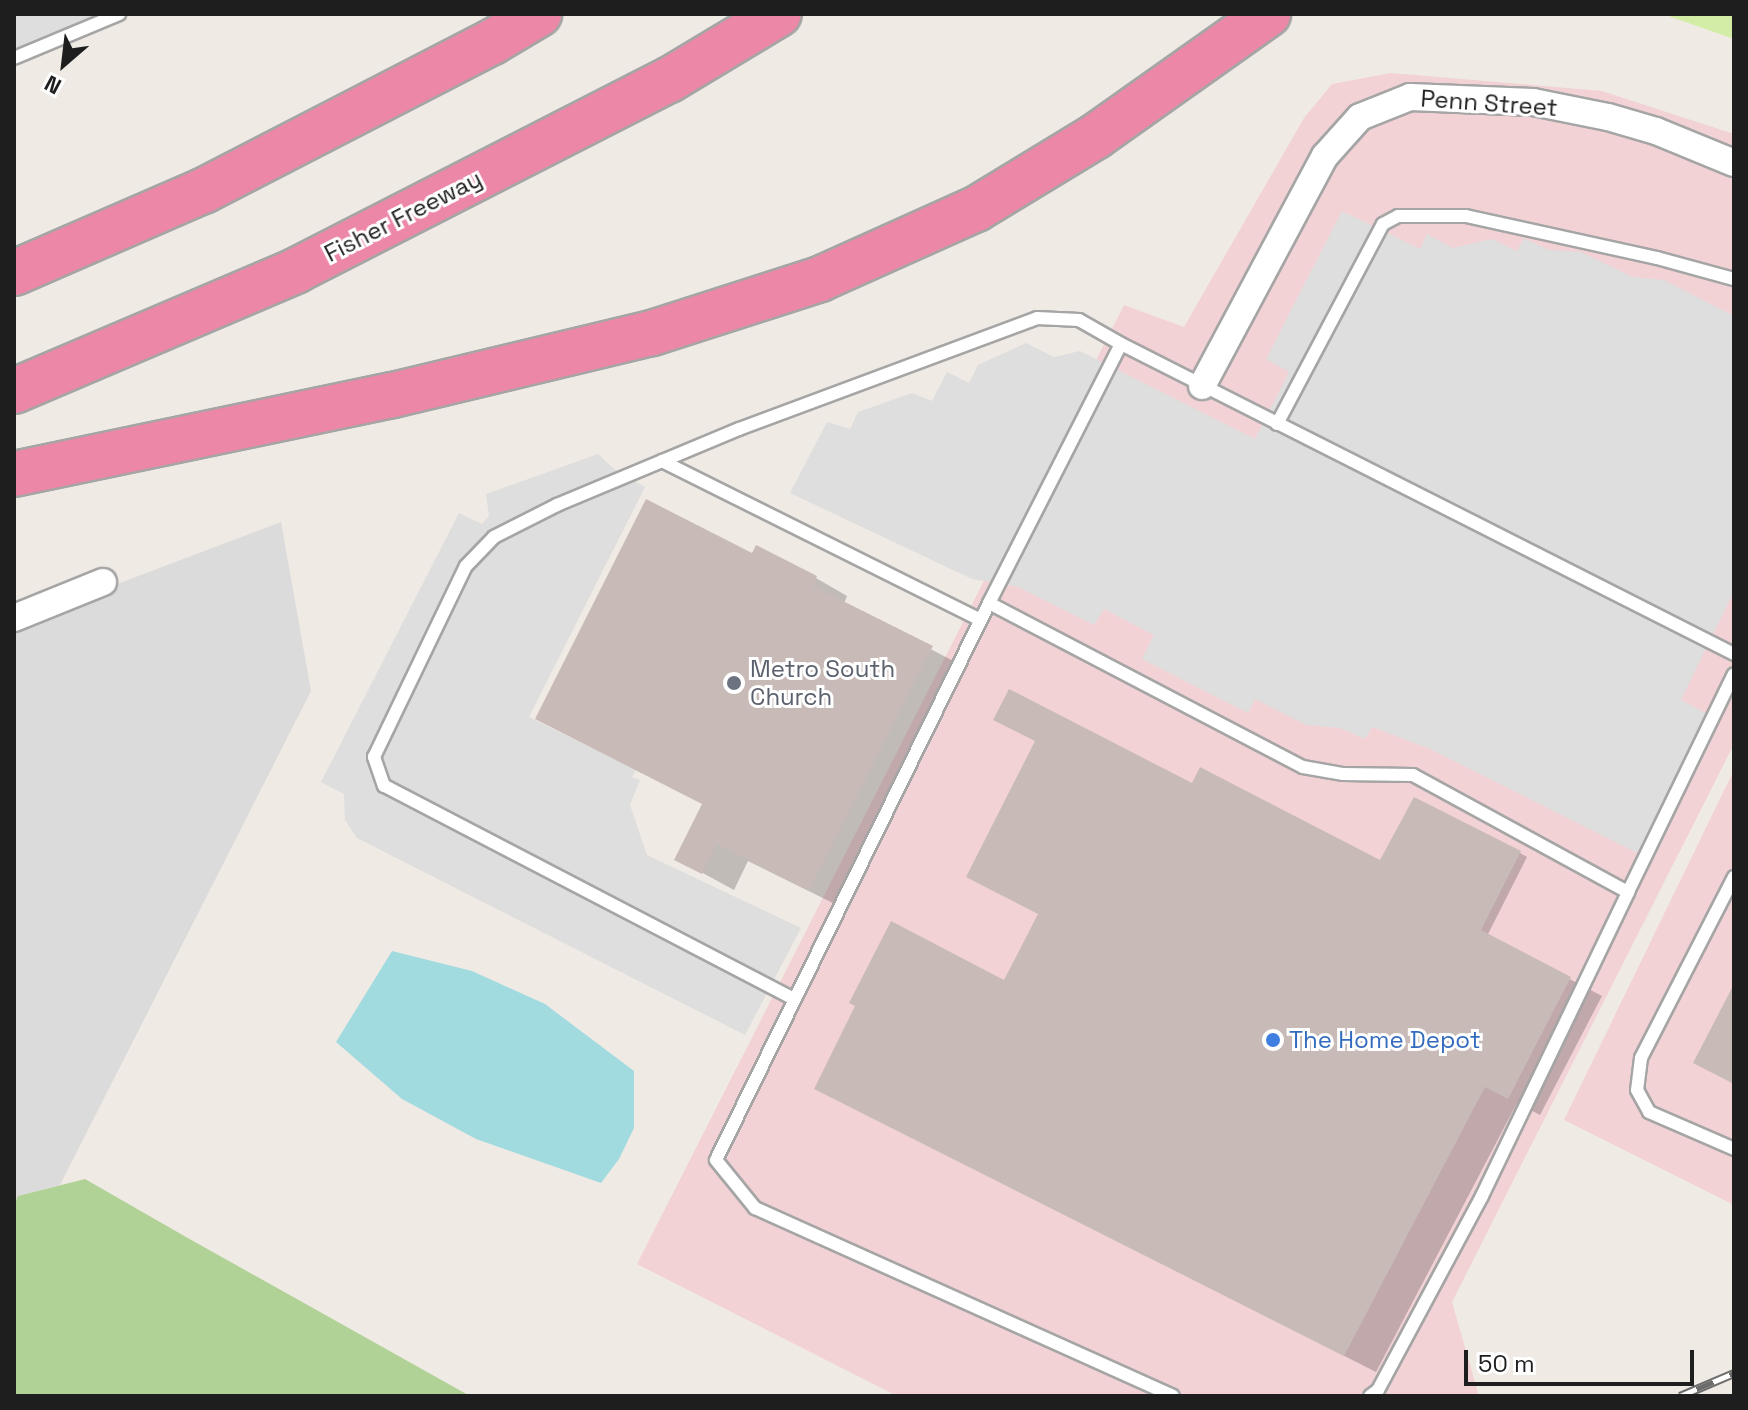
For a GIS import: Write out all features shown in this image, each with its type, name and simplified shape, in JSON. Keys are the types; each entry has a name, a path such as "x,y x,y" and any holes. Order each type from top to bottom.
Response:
{"highway":[{"path":"14,273 203,191 492,42 539,14"},
{"name":"Fisher Freeway","path":"14,391 297,270 669,80 779,14"},
{"path":"14,474 393,395 652,333 820,279 976,209 1096,136 1268,14"}],"street":[{"name":"Penn Street","path":"1202,386 1325,156 1360,117 1410,97 1471,96 1533,102 1620,120 1734,163"},
{"path":"14,618 103,582"}],"lane":[{"path":"14,58 119,14"},
{"path":"1277,424 1383,224 1398,216 1466,216 1657,258 1734,279"},
{"path":"794,999 384,786 374,757 466,566 494,537 557,505 662,461 1037,318 1079,320 1202,386 1734,654"},
{"path":"1121,344 989,603 716,1160 755,1208 1173,1396"},
{"path":"662,461 981,620"},
{"path":"989,603 1303,767 1343,774 1413,775 1628,892"},
{"path":"1370,1396 1378,1390 1482,1196 1734,674"},
{"path":"1734,877 1641,1058 1637,1090 1649,1112 1734,1149"}],"shaded area":[{"path":"14,14 119,14 14,58"},
{"path":"1391,73 1602,91 1734,134 1734,744 1452,1302 1479,1396 897,1396 637,1264 1124,305 1184,327 1304,118 1332,84"},
{"path":"1342,211 1420,249 1427,234 1453,248 1492,239 1517,251 1524,238 1549,250 1581,252 1633,277 1664,280 1734,316 1734,591 1681,700 1707,714 1637,853 1430,749 1372,727 1365,739 1340,728 1306,725 1255,699 1248,713 1142,659 1154,635 1104,609 1094,625 1018,587 972,579 790,493 827,422 850,429 858,412 912,393 932,401 947,372 969,383 978,365 1026,343 1054,357 1080,351 1255,439 1289,372 1266,359"},
{"path":"598,454 614,469 645,487 529,717 636,770 632,777 640,780 630,805 647,855 801,928 745,1035 357,838 345,820 344,794 321,782 459,513 482,524 489,516 486,494"},
{"path":"281,522 311,691 60,1185 19,1196 14,1205 14,623"},
{"path":"1734,770 1734,1205 1564,1120"}],"green space":[{"path":"1664,14 1734,14 1734,39 1674,18"},
{"path":"85,1179 470,1396 14,1396 14,1205 18,1196"}],"water":[{"path":"392,951 472,971 545,1004 634,1071 634,1128 619,1159 601,1183 476,1139 402,1099 336,1042"}],"building":[{"name":"Metro South Church","path":"646,499 752,553 756,545 817,576 813,586 933,646 809,891 717,844 702,874 674,860 702,804 535,719"},
{"name":"The Home Depot","path":"1009,689 1192,783 1200,767 1380,860 1414,797 1521,851 1481,930 1571,977 1508,1099 1485,1087 1344,1356 814,1089 855,1006 849,1003 891,921 1004,980 1038,914 966,877 1035,741 993,720"},
{"path":"1734,984 1734,1084 1693,1063"}],"railway":[{"path":"1680,1396 1734,1373"}],"place":[{"name":"Metro South Church","path":"734,683"},
{"name":"The Home Depot","path":"1273,1040"}]}
